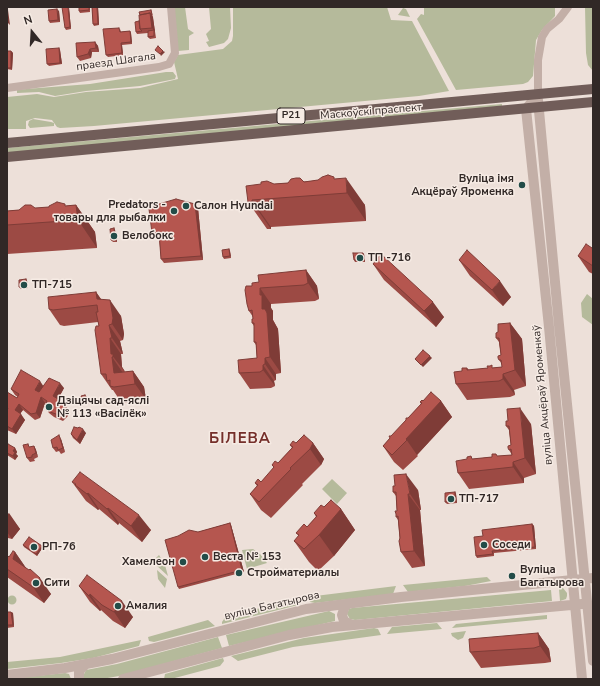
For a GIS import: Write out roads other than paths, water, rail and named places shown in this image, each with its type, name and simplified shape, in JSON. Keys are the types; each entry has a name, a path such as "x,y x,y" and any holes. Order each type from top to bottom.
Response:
{"main road":[{"name":"Маскоўскі праспект","path":"7,143 593,89"},
{"name":"Маскоўскі праспект","path":"7,158 593,102"}],"street":[{"name":"праезд Шагала","path":"7,88 159,68 169,64 175,53 171,7"},
{"path":"526,109 538,94 538,72 542,38 547,29 559,19 568,7"},
{"name":"вуліца Акцёраў Яроменкаў","path":"538,94 552,248 554,326 557,361 557,414 582,679"},
{"name":"вуліца Акцёраў Яроменкаў","path":"526,109 541,248 554,326"},
{"path":"541,248 552,248"},
{"name":"вуліца Акцёраў Яроменкаў","path":"557,361 568,413 589,579 593,660"},
{"path":"557,414 568,413"},
{"name":"вуліца Багатырова","path":"7,675 65,668 112,659 306,609 350,603 589,579"},
{"path":"350,603 345,606 342,615 344,621 352,625"},
{"path":"123,679 289,635 332,627 590,604"},
{"path":"329,606 337,610 340,616 338,621 332,627"},
{"path":"79,679 79,671 86,664"},
{"path":"65,668 72,672 75,679"}],"place":[{"name":"Вуліца імя Акцёраў Яроменка","path":"522,185"},
{"name":"Салон Hyundai","path":"186,206"},
{"name":"Predators - товары для рыбалки","path":"174,211"},
{"name":"Велобокс","path":"114,236"},
{"name":"ТП -716","path":"360,258"},
{"name":"ТП-715","path":"24,285"},
{"name":"Дзіцячы сад-яслі № 113 «Васілёк»","path":"49,407"},
{"name":"ТП-717","path":"451,499"},
{"name":"Соседи","path":"484,545"},
{"name":"РП-76","path":"34,547"},
{"name":"Веста № 153","path":"205,557"},
{"name":"Хамелеон","path":"183,562"},
{"name":"Стройматериалы","path":"239,573"},
{"name":"Вуліца Багатырова","path":"512,576"},
{"name":"Сити","path":"36,583"},
{"name":"Амалия","path":"118,606"}],"district":[{"name":"БІЛЕВА","path":"240,439"}]}
